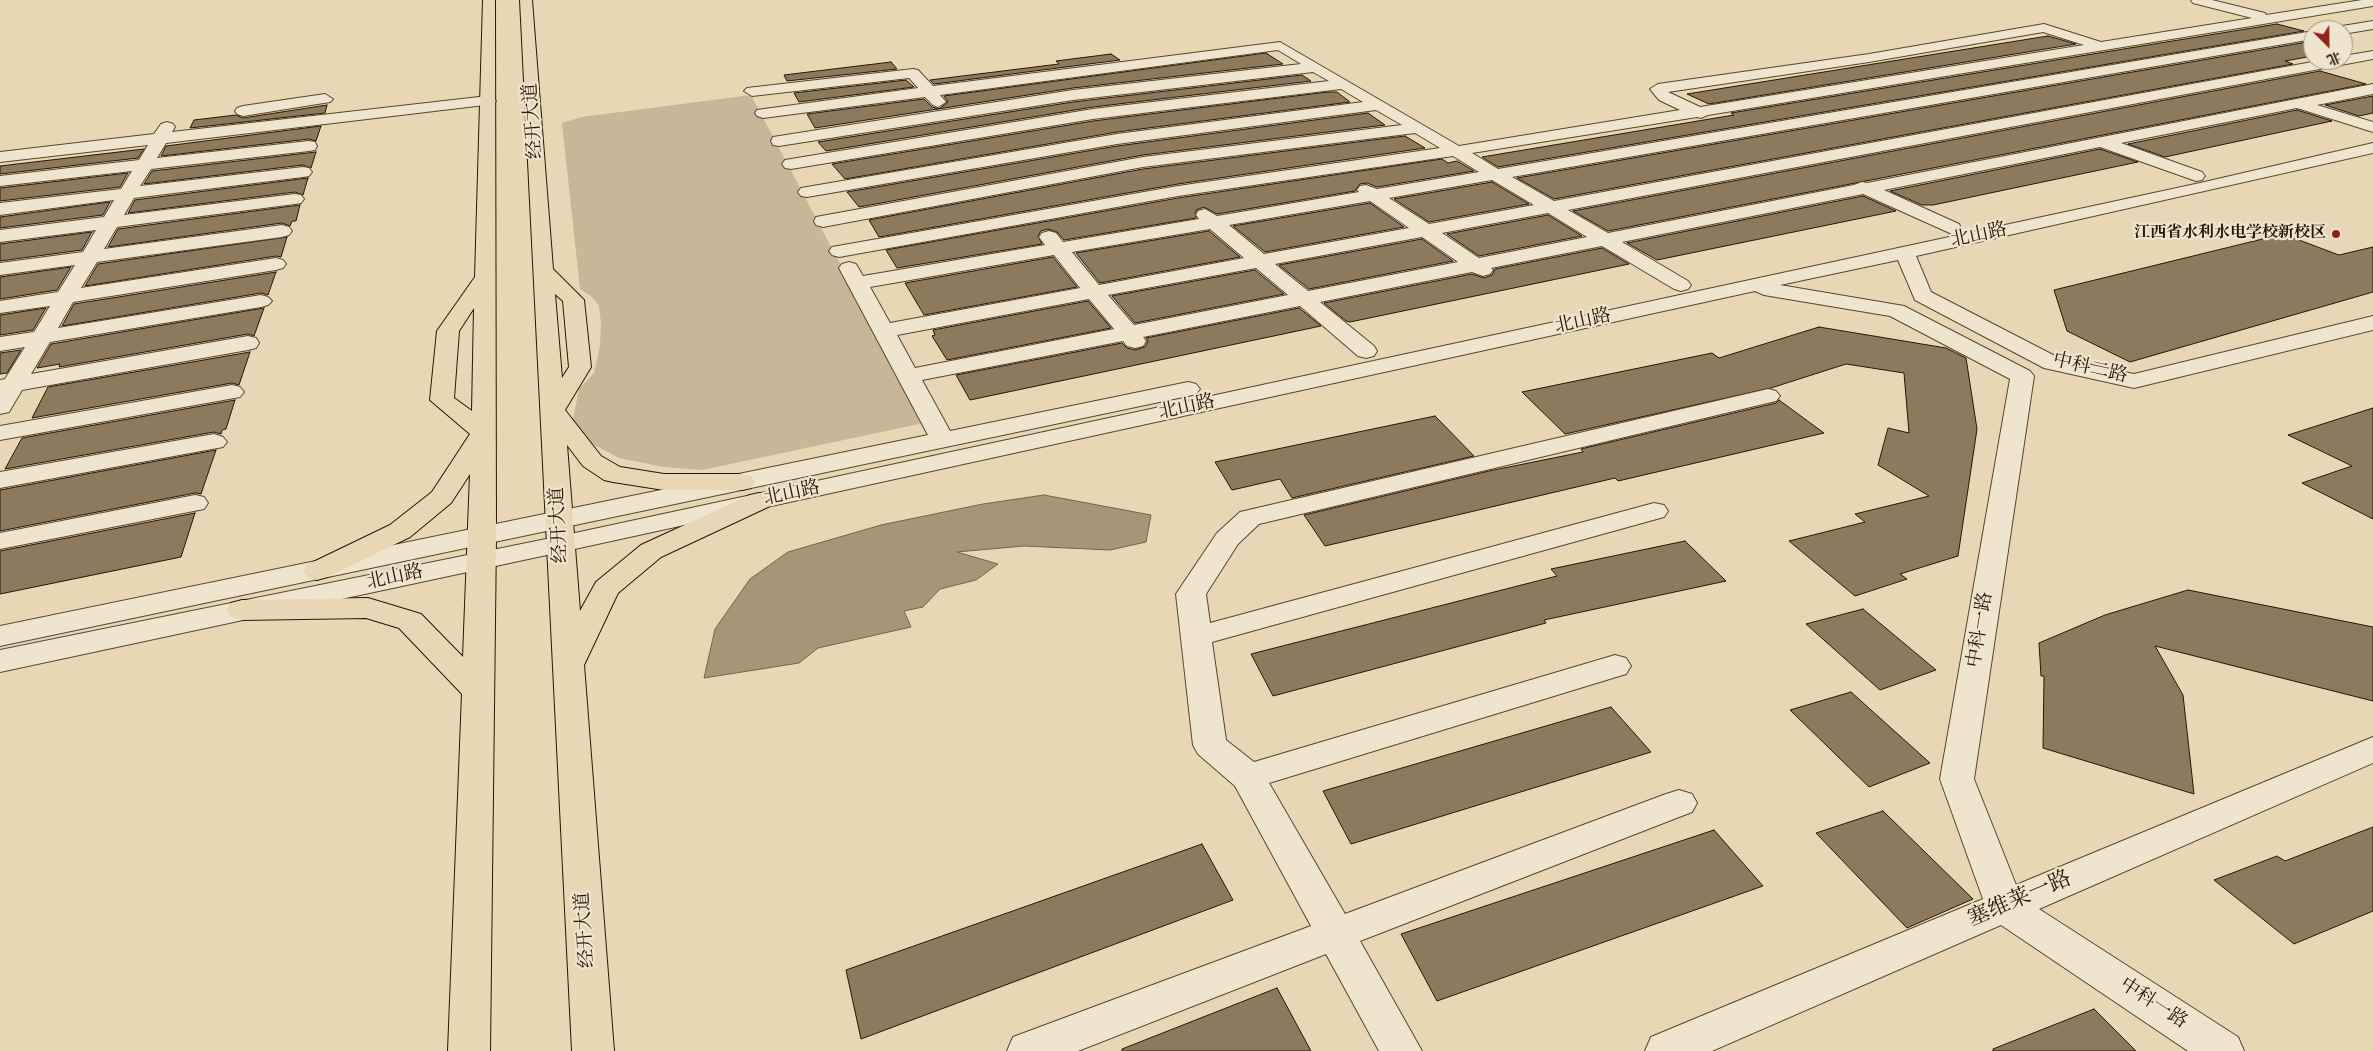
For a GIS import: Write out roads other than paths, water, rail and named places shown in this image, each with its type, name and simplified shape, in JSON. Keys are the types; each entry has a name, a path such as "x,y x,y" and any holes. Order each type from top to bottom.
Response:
{"main road":[{"path":"469,1051 481,549 489,0"},
{"name":"经开大道","path":"526,0 593,1051"},
{"path":"483,432 442,400 448,331 486,276"},
{"path":"553,410 592,461 613,474 750,492"},
{"path":"317,571 400,531 442,497 483,432"},
{"path":"569,663 606,588 651,551 750,492"},
{"path":"242,610 368,608 410,621 478,691"}],"street":[{"path":"2200,0 2197,0 2303,27"},
{"path":"2320,0 2373,13"},
{"path":"840,252 1178,191 1456,152 2373,2"},
{"path":"2353,28 2373,25"},
{"path":"1952,228 1664,96 1658,89 1869,58 2044,28 2253,91"},
{"path":"2191,32 2303,63"},
{"path":"1935,34 2092,86"},
{"path":"857,283 2303,37"},
{"path":"2353,41 2367,46"},
{"path":"763,113 929,92 1048,70 1177,60 1280,46 1681,285"},
{"path":"2353,51 2367,46"},
{"path":"1869,58 2060,127"},
{"path":"1177,60 1481,268"},
{"path":"779,141 1074,95 1315,67"},
{"path":"883,331 2303,68"},
{"path":"1048,70 1117,139 1143,162 1366,351"},
{"path":"2328,70 2373,83"},
{"path":"1768,72 2003,167"},
{"path":"943,440 748,84 913,73 1132,337"},
{"path":"791,164 1093,114 1343,84"},
{"path":"908,376 1132,337 1304,298 1481,268 1604,240 1865,189 2003,167 2102,142 2210,124 2373,89"},
{"path":"2109,91 2161,108"},
{"path":"2271,96 2373,127"},
{"path":"0,407 7,385 42,337 171,121 325,99"},
{"path":"0,157 488,101"},
{"path":"807,192 1117,139 1378,104"},
{"path":"2178,114 2210,124"},
{"path":"823,221 1143,162 1418,128"},
{"path":"1583,131 1756,223"},
{"path":"2077,133 2196,176"},
{"name":"北山路","path":"750,492 943,440 1952,228 2373,137"},
{"path":"0,181 309,146"},
{"name":"北山路","path":"0,661 242,610 481,549 1748,286 2373,148"},
{"path":"0,208 303,172"},
{"path":"0,236 294,199"},
{"path":"0,269 282,231"},
{"name":"中科二路","path":"1905,252 1922,296 2052,363 2134,381 2373,323"},
{"path":"0,307 276,264"},
{"name":"中科一路","path":"1748,286 1896,311 2022,376 1957,779 2005,907 2223,1051"},
{"path":"0,344 261,301"},
{"path":"7,385 248,343"},
{"path":"0,433 232,392"},
{"path":"1401,1051 1248,777 1210,745 1191,594 1227,539 1250,518 1768,396"},
{"path":"0,480 214,442"},
{"path":"0,541 195,503"},
{"path":"1197,636 1654,511"},
{"name":"北山路","path":"0,636 317,571 481,549"},
{"path":"1248,777 1615,666"},
{"name":"塞维莱一路","path":"1666,1051 2373,749"},
{"path":"1028,1051 1679,803"}],"place":[{"name":"江西省水利水电学校新校区","path":"2336,234"}]}
